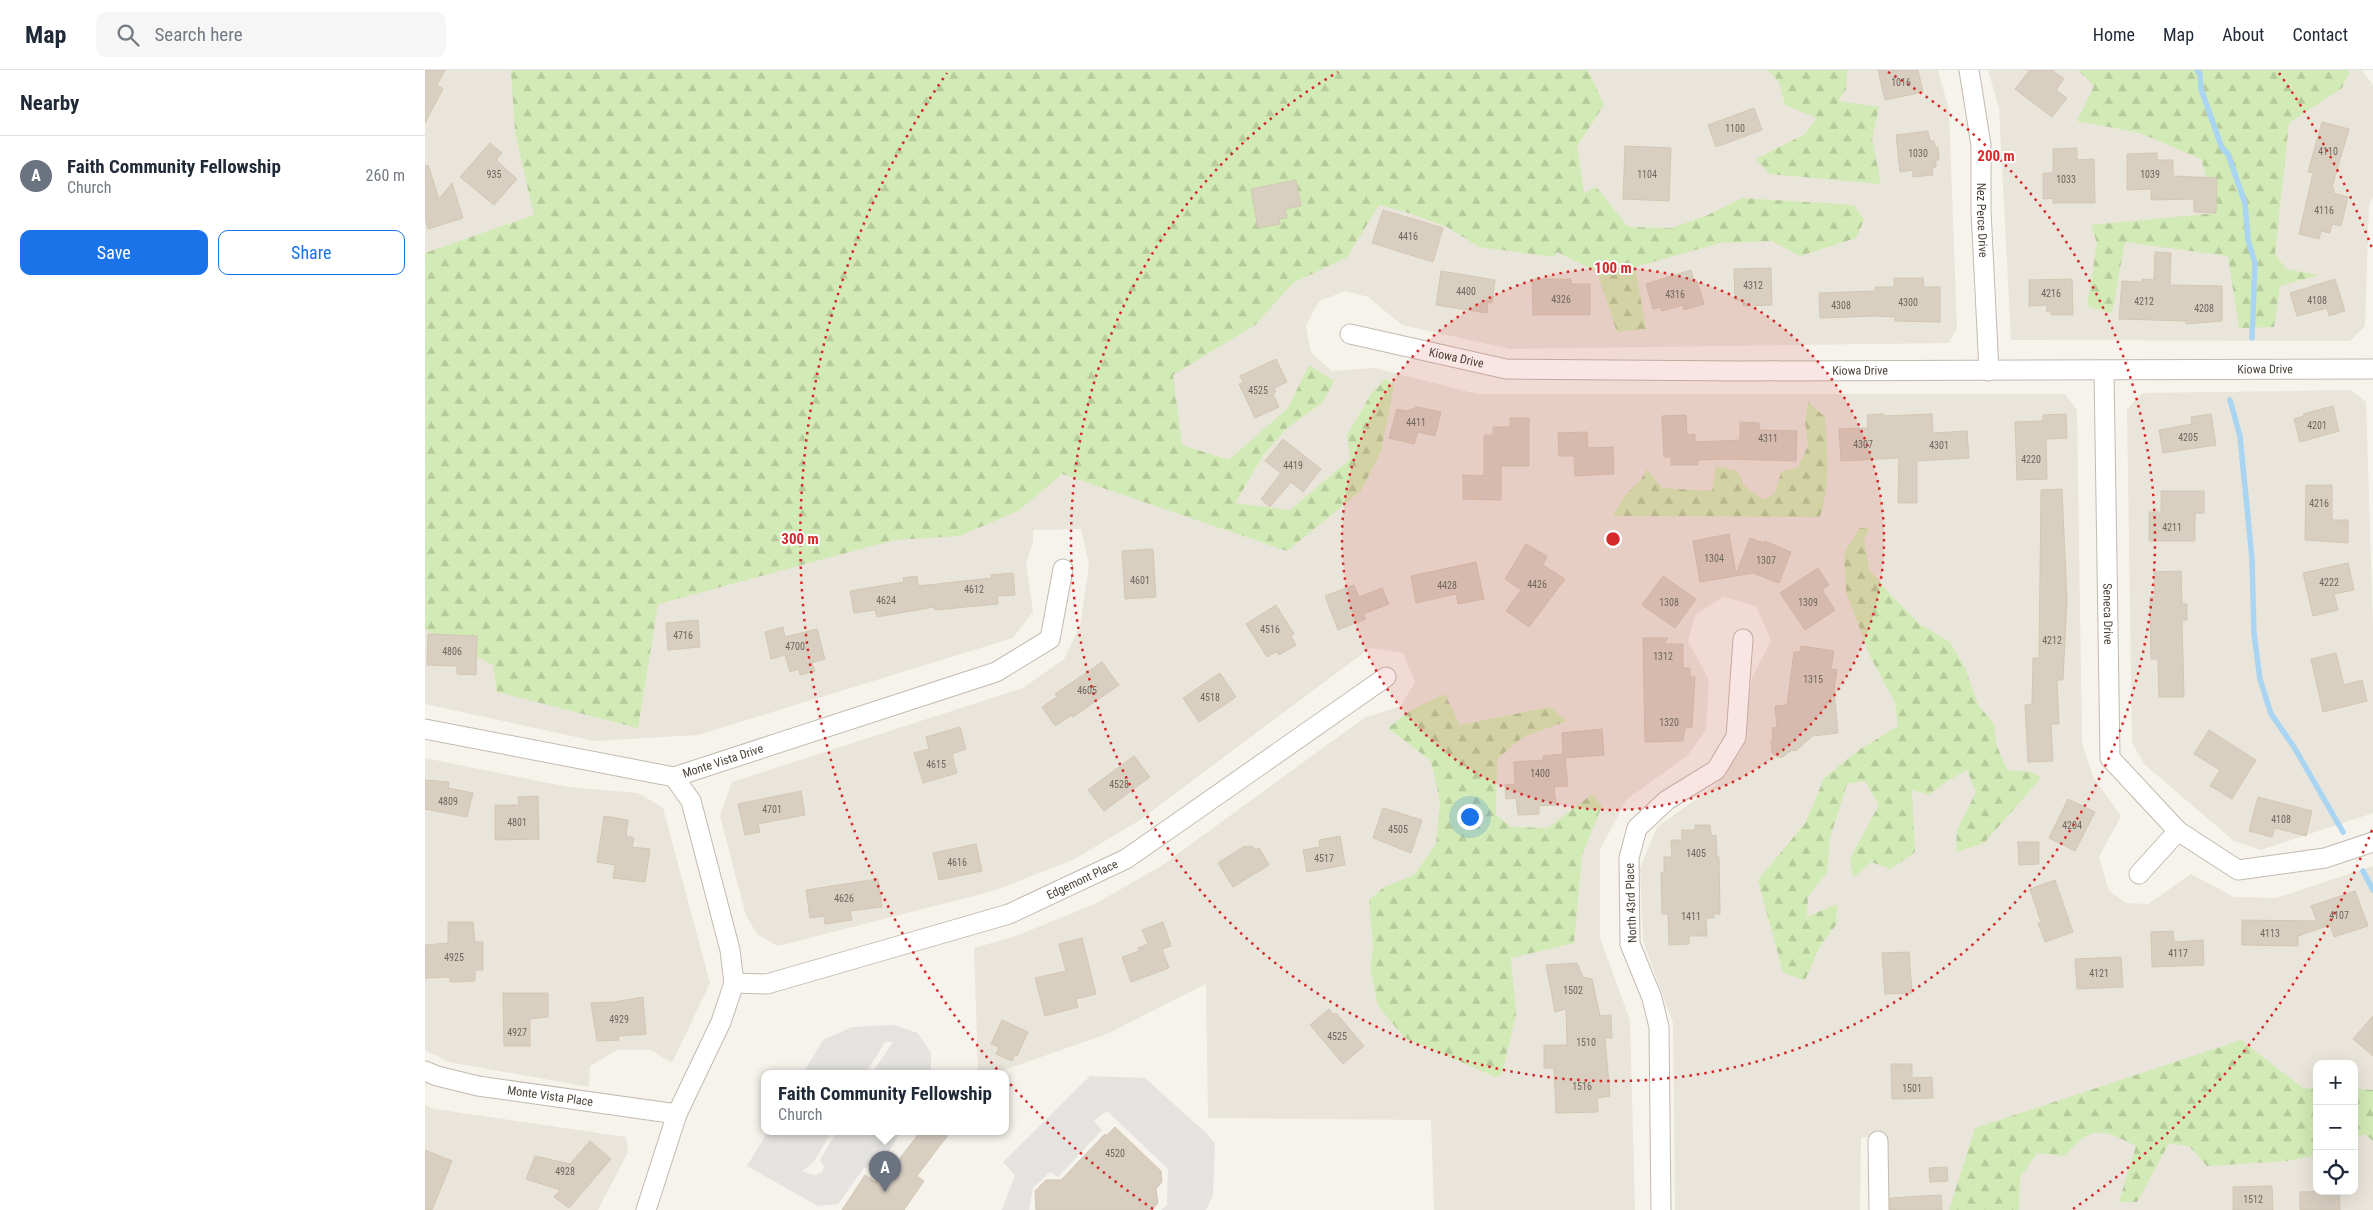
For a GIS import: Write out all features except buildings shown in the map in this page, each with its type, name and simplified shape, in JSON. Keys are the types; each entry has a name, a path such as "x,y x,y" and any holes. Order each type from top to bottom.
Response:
{"street":[{"name":"Nez Perce Drive","path":"1969,70 1981,145 1981,210 1989,371"},
{"name":"Kiowa Drive","path":"1350,334 1506,369 1989,371 2373,369"},
{"name":"Seneca Drive","path":"2104,370 2110,758 2178,831 2238,870 2325,858 2373,842"},
{"name":"Monte Vista Drive","path":"646,1210 677,1114 721,1022 734,983 730,950 691,801 674,777 996,672 1050,639 1063,569"},
{"name":"North 43rd Place","path":"1661,1210 1659,1027 1652,998 1631,944 1629,858 1637,828 1667,800 1716,770 1736,737 1743,639"},
{"name":"Edgemont Place","path":"734,983 767,984 1009,914 1126,859 1386,677"},
{"path":"425,729 674,777"},
{"path":"2139,874 2178,831"},
{"name":"Monte Vista Place","path":"425,1070 437,1076 478,1086 677,1114"},
{"path":"1878,1141 1879,1210"}],"shaded area":[{"path":"425,70 1938,70 1949,110 1957,329 1949,343 1510,349 1402,325 1368,297 1346,291 1319,301 1306,326 1311,353 1332,371 1375,368 1477,394 2065,394 2077,410 2082,743 2093,777 2121,816 2099,857 2109,891 2126,903 2148,904 2191,874 2234,897 2276,898 2373,866 2373,1210 1889,1210 1888,1138 1861,1137 1860,1210 1675,1210 1673,1023 1643,941 1640,868 1657,827 1716,785 1742,749 1752,678 1771,641 1756,606 1723,597 1695,615 1688,641 1709,680 1706,730 1688,755 1626,800 1600,850 1600,938 1630,1020 1635,1210 1434,1210 1431,1120 1208,1118 1206,984 1107,1034 1004,1070 978,1070 974,948 1016,936 1095,904 1161,866 1364,718 1401,706 1415,682 1403,653 1370,648 1140,820 1073,860 993,891 778,946 758,935 746,916 720,816 732,782 1023,688 1064,659 1080,626 1089,565 1081,529 1033,530 1033,543 1026,563 1033,612 1013,638 698,735 594,741 425,704"},
{"path":"1988,70 2362,70 2373,85 2373,197 2369,205 2365,326 2350,341 2011,340 1999,108"},
{"path":"2351,390 2366,402 2373,627 2373,813 2261,850 2234,841 2145,765 2132,743 2127,409 2143,393"},
{"path":"425,758 568,787 638,793 663,808 710,983 672,1063 651,1050 617,1050 590,1066 589,1087 449,1062 425,1050"},
{"path":"894,1025 918,1033 931,1053 931,1070 874,1070 893,1042 885,1042 868,1070 805,1070 823,1040 852,1027"},
{"path":"1090,1076 1145,1078 1215,1143 1213,1195 1206,1210 1161,1210 1167,1205 1168,1169 1107,1111 1094,1121 1102,1130 1058,1177 1050,1172 1033,1188 1029,1210 1002,1210 1015,1175 1003,1162"},
{"path":"425,1105 434,1109 626,1137 628,1152 598,1210 425,1210"},
{"path":"766,1135 830,1135 813,1163 802,1171 814,1175 821,1173 824,1167 820,1160 835,1135 899,1135 881,1165 864,1168 838,1204 818,1206 747,1166"}],"green space":[{"path":"511,70 1588,70 1604,105 1577,146 1584,193 1596,187 1628,227 1672,228 1708,215 1742,198 1854,205 1864,220 1856,238 1800,256 1772,241 1720,243 1635,267 1646,329 1617,332 1597,272 1557,252 1554,257 1479,247 1447,227 1406,212 1379,205 1347,257 1293,283 1255,325 1173,375 1182,445 1229,460 1288,408 1309,365 1334,381 1322,403 1287,428 1264,454 1235,503 1290,510 1350,459 1347,435 1371,394 1386,379 1394,385 1381,451 1361,491 1287,551 1062,474 1018,511 959,536 894,540 658,604 638,728 497,692 493,665 425,629 425,253 534,215 515,132"},
{"path":"1768,70 1847,70 1846,89 1838,101 1879,107 1872,139 1881,184 1770,174 1756,159 1805,134 1817,118 1785,105 1779,82"},
{"path":"2078,70 2348,70 2349,73 2342,88 2289,123 2275,254 2286,269 2319,275 2280,286 2274,327 2239,328 2228,256 2125,242 2112,313 2087,306 2097,243 2091,225 2217,213 2201,159 2140,133 2077,121 2094,86"},
{"path":"1808,402 1825,417 1827,479 1820,517 1613,516 1625,495 1640,481 1647,469 1662,488 1712,491 1716,466 1737,471 1744,485 1763,500 1775,493 1781,472 1798,467 1808,446 1805,421"},
{"path":"1859,528 1869,528 1864,541 1869,569 1919,624 1950,642 1966,670 1978,705 1994,724 1996,744 2007,770 2031,772 2041,778 1984,843 1956,852 1957,830 1976,792 1967,770 1947,781 1929,795 1912,790 1915,852 1891,869 1871,862 1853,878 1850,858 1879,805 1865,781 1847,784 1830,838 1827,873 1808,896 1807,917 1837,904 1836,925 1820,946 1805,980 1783,973 1758,880 1806,822 1824,778 1859,750 1898,726 1895,703 1870,656 1846,592 1844,554"},
{"path":"1445,694 1460,725 1550,707 1567,721 1523,737 1497,759 1496,815 1511,827 1548,828 1592,794 1602,806 1582,855 1574,943 1511,958 1516,1014 1502,1074 1496,1077 1405,1038 1378,1006 1370,967 1373,948 1369,900 1384,887 1414,875 1436,844 1440,802 1431,761 1388,728 1411,710"},
{"path":"2241,1040 2303,1088 2313,1089 2313,1156 2287,1161 2207,1166 2190,1147 2169,1143 2137,1202 2119,1202 2136,1146 2105,1133 2097,1133 2090,1134 2082,1139 2065,1156 2037,1153 2020,1178 2019,1210 1949,1210 1975,1128"},
{"path":"2358,1089 2373,1090 2373,1141 2365,1134 2358,1137"}],"waterway":[{"path":"2197,70 2200,74 2201,89 2222,148 2228,154 2245,203 2248,240 2255,263 2252,338"},
{"path":"2230,400 2240,436 2252,559 2254,634 2260,679 2271,714 2294,747 2343,832"},
{"path":"2363,871 2373,890"}],"place":[{"name":"Faith Community Fellowship","path":"885,1192"}]}
